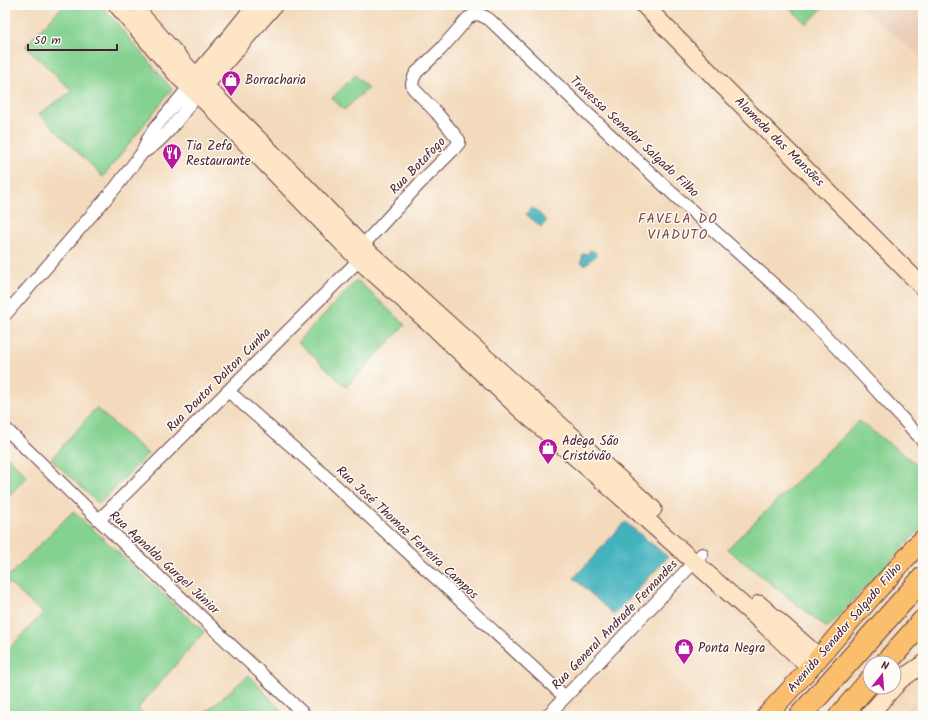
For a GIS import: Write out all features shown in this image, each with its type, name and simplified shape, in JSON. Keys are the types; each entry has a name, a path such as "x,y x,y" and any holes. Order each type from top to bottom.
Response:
{"highway":[{"name":"Avenida Senador Salgado Filho","path":"800,716 923,578"},
{"path":"893,655 923,621"},
{"path":"840,716 862,690"}],"main road":[{"path":"117,5 179,77 197,86"},
{"path":"132,5 197,86 210,106 361,253 436,329 520,409 620,496 766,611 814,662"},
{"path":"236,40 256,5"},
{"path":"197,86 236,40 274,5"},
{"name":"Alameda das Mansões","path":"644,5 723,86 920,282"},
{"name":"Avenida Senador Salgado Filho","path":"766,716 920,543"},
{"path":"902,679 923,664"},
{"path":"868,716 887,695"}],"street":[{"name":"Rua Botafogo","path":"361,253 421,182 459,143 458,139 436,112 414,90 412,84 416,73 441,49 468,18 474,15"},
{"name":"Travessa Senador Salgado Filho","path":"474,15 481,15 490,20 666,187 791,300 923,441"},
{"path":"5,315 116,187 142,153 155,128 197,86"},
{"name":"Rua Doutor Dalton Cunha","path":"99,520 228,391 361,253"},
{"name":"Rua José Thomaz Ferreira Campos","path":"228,391 312,464 565,697"},
{"name":"Rua Agnaldo Gurgel Júnior","path":"5,428 99,520 306,716"},
{"name":"Rua General Andrade Fernandes","path":"547,716 698,558"}],"shaded area":[{"path":"858,5 923,5 923,59 915,52"},
{"path":"923,693 923,716 899,716 921,694"}],"green space":[{"path":"64,5 101,5 172,89 103,177 39,114 72,91 25,46"},
{"path":"786,5 826,5 807,24"},
{"path":"355,75 368,88 344,110 332,98"},
{"path":"357,280 405,325 346,387 298,342"},
{"path":"96,408 148,454 99,504 51,459"},
{"path":"859,421 923,469 923,526 827,628 727,549"},
{"path":"5,454 27,476 5,500"},
{"path":"73,511 204,632 138,708 145,716 5,716 5,653 43,613 5,580"},
{"path":"249,675 285,716 201,716"}],"water":[{"path":"532,207 547,221 541,227 526,214"},
{"path":"590,250 595,252 596,255 584,265 581,262 583,254 588,254"},
{"path":"625,522 668,557 614,615 574,578"}],"place":[{"name":"Borracharia","path":"231,97"},
{"name":"Tia Zefa Restaurante","path":"172,170"},
{"name":"Adega São Cristóvão","path":"548,465"},
{"name":"Ponta Negra","path":"684,665"}],"district":[{"name":"FAVELA DO VIADUTO","path":"678,228"}]}
